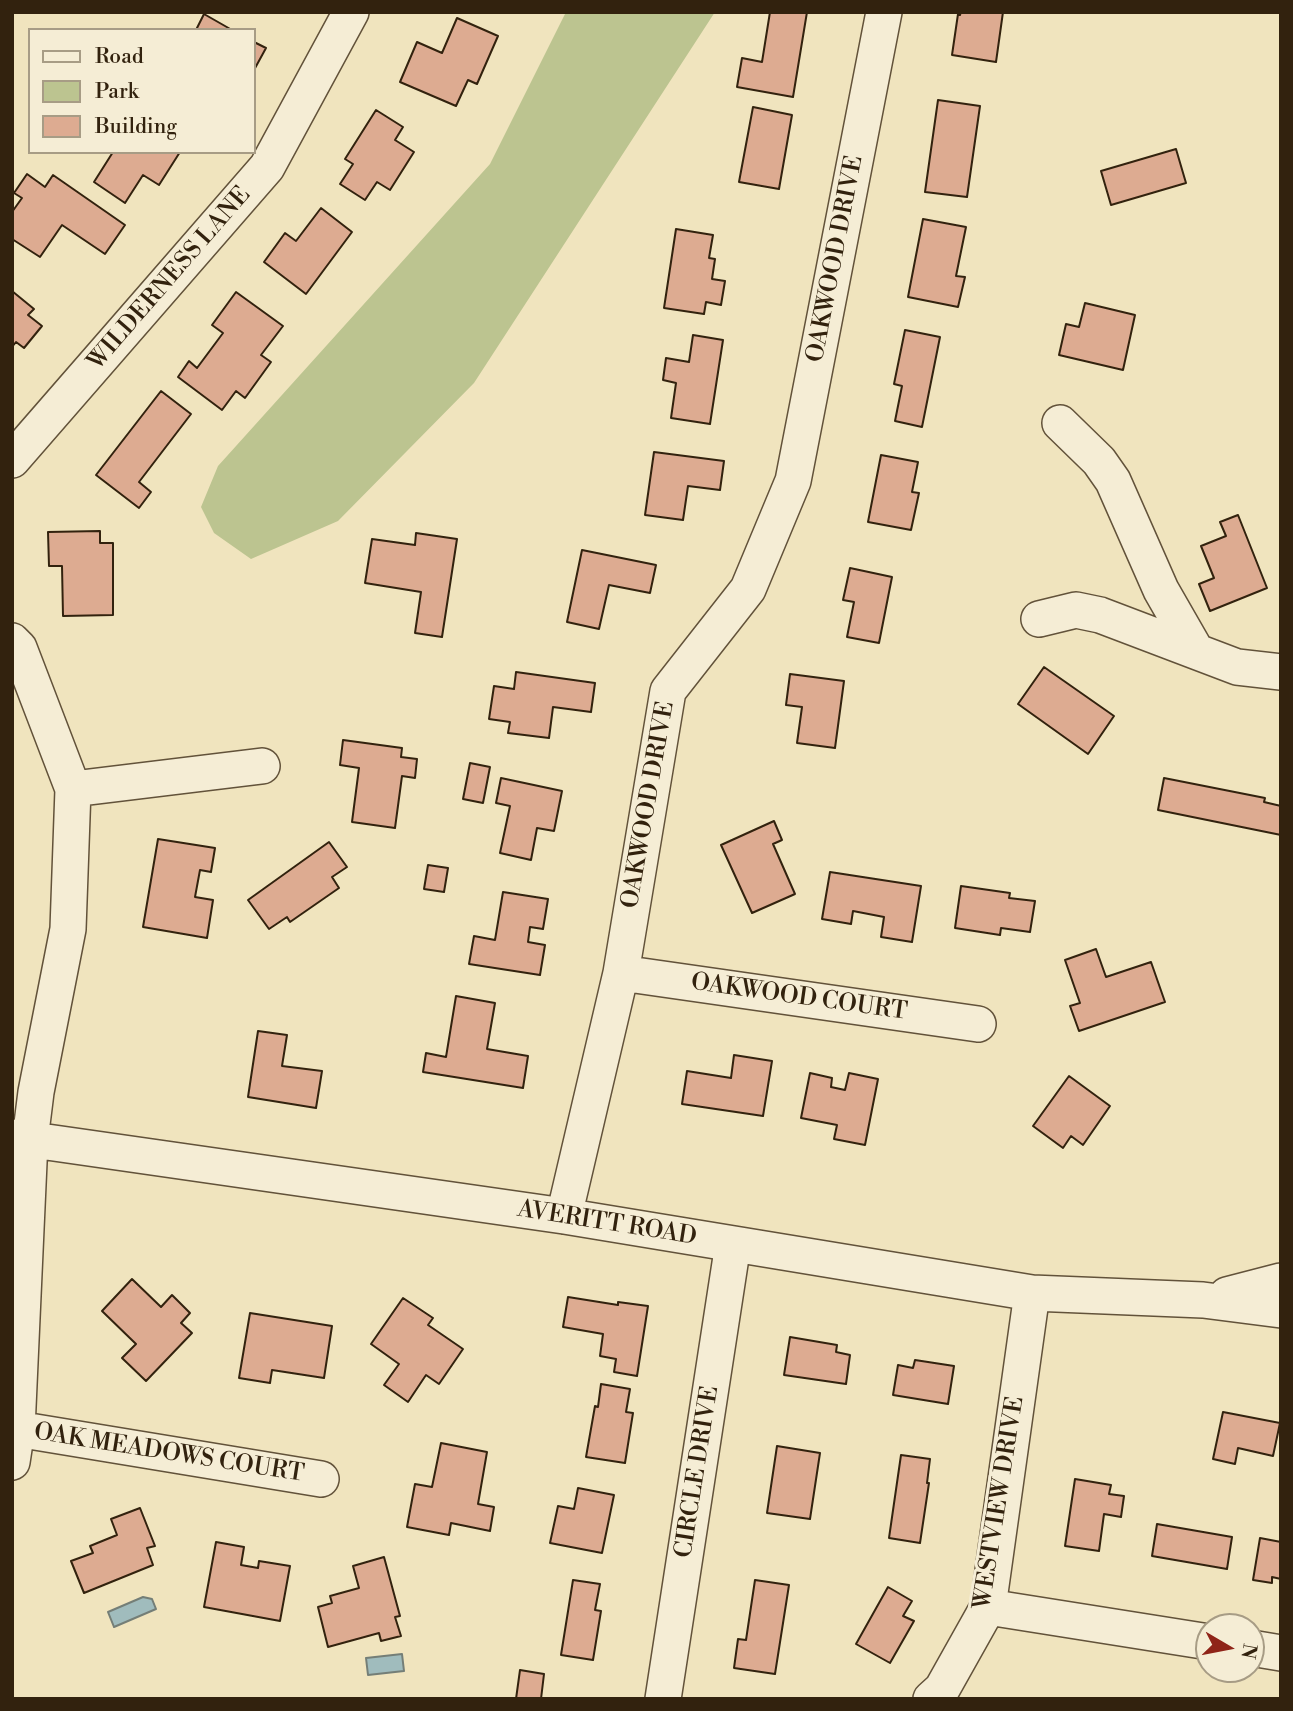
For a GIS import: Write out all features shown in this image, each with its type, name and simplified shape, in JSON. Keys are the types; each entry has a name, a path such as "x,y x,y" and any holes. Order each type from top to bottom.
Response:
{"street":[{"name":"WILDERNESS LANE","path":"12,460 267,167 351,12"},
{"name":"OAKWOOD DRIVE","path":"564,1216 621,973 668,691 748,589 793,481 884,12"},
{"path":"1060,423 1099,461 1113,481 1161,590 1196,650"},
{"path":"1039,619 1076,610 1100,615 1237,667 1281,672"},
{"path":"12,641 19,648 73,789 68,929 36,1092 21,1138 15,1445"},
{"path":"73,789 262,766"},
{"name":"OAKWOOD COURT","path":"621,973 978,1024"},
{"name":"AVERITT ROAD","path":"21,1138 564,1216 1032,1293 1203,1300 1281,1310"},
{"name":"CIRCLE DRIVE","path":"663,1699 733,1244"},
{"name":"AVERITT ROAD","path":"1203,1300 1281,1282"},
{"name":"WESTVIEW DRIVE","path":"931,1699 942,1689 988,1607 1032,1293"},
{"name":"OAK MEADOWS COURT","path":"15,1445 321,1479"},
{"path":"988,1607 1195,1640"}],"green space":[{"path":"566,12 715,12 474,383 338,521 251,559 214,533 201,507 218,466 490,164"}],"water":[{"path":"143,1597 152,1599 156,1609 114,1627 108,1612"},
{"path":"402,1654 404,1671 368,1675 366,1658"}],"building":[{"path":"770,12 807,12 793,97 737,87 742,58 762,62"},
{"path":"1003,12 996,62 952,55 958,14"},
{"path":"204,14 228,28 197,28"},
{"path":"457,18 498,36 477,84 468,80 456,106 400,82 417,42 442,53"},
{"path":"256,43 266,48 256,66"},
{"path":"938,100 980,106 967,197 925,192"},
{"path":"753,107 792,115 779,189 739,182"},
{"path":"376,110 403,127 395,140 414,152 390,190 377,182 365,200 340,184 353,164 345,159"},
{"path":"1176,149 1186,183 1111,205 1101,171"},
{"path":"112,154 179,154 159,185 143,175 125,203 94,182"},
{"path":"27,174 45,187 53,175 125,225 105,254 62,225 40,257 12,239 12,212 22,198 14,193"},
{"path":"321,208 352,232 306,294 264,262 285,233 296,241"},
{"path":"923,219 966,227 956,276 965,277 958,307 908,297"},
{"path":"676,229 713,235 709,258 715,259 712,279 725,281 721,305 706,302 704,314 664,308"},
{"path":"12,291 34,309 28,315 42,326 24,348 16,342 12,347"},
{"path":"236,292 283,326 261,355 271,362 245,398 236,391 222,410 178,377 189,361 197,368 223,333 212,325"},
{"path":"1085,303 1135,315 1123,370 1059,355 1066,324 1079,327"},
{"path":"905,330 940,337 922,427 895,421 902,386 894,384"},
{"path":"693,335 723,340 710,424 671,418 676,383 663,380 666,358 689,362"},
{"path":"161,391 191,414 139,482 151,492 139,508 96,475"},
{"path":"654,452 724,461 720,490 688,486 683,520 645,515"},
{"path":"881,455 918,462 912,492 919,493 911,530 868,522"},
{"path":"1238,515 1267,588 1210,611 1199,584 1214,578 1201,546 1226,536 1220,522"},
{"path":"100,531 100,543 113,543 113,615 63,616 62,566 49,566 48,532"},
{"path":"416,533 457,539 442,637 415,633 421,592 365,583 372,539 415,545"},
{"path":"582,550 656,565 650,593 609,585 599,629 567,622"},
{"path":"850,568 892,577 879,643 847,637 854,602 843,600"},
{"path":"1044,667 1114,716 1088,754 1018,704"},
{"path":"516,672 595,683 591,712 553,707 549,738 508,733 510,722 489,719 494,686 514,689"},
{"path":"790,674 844,681 835,748 797,743 802,707 786,705"},
{"path":"343,740 402,748 401,757 417,759 415,778 402,776 395,828 352,822 359,768 340,765"},
{"path":"470,763 490,767 483,803 463,799"},
{"path":"501,778 562,791 554,831 537,828 531,860 500,853 510,806 496,803"},
{"path":"1164,778 1265,798 1264,802 1281,806 1281,835 1158,810"},
{"path":"774,821 782,840 773,844 795,894 752,913 721,845"},
{"path":"158,839 215,848 211,872 200,870 195,897 213,900 207,938 143,927"},
{"path":"329,842 347,867 332,877 339,888 290,922 287,917 269,929 248,900"},
{"path":"428,865 448,868 444,892 424,889"},
{"path":"830,872 921,886 912,942 881,937 884,917 853,911 851,924 822,919"},
{"path":"961,886 1010,893 1009,898 1035,901 1030,932 1001,928 1000,935 955,928"},
{"path":"503,892 548,899 543,929 530,927 528,942 545,945 540,975 469,964 474,936 495,940"},
{"path":"1096,949 1106,977 1151,962 1165,1002 1079,1031 1070,1006 1080,1003 1065,960"},
{"path":"456,996 495,1003 487,1049 528,1056 523,1088 423,1072 426,1053 446,1057"},
{"path":"258,1031 287,1035 282,1066 322,1071 316,1108 248,1097"},
{"path":"734,1055 772,1061 763,1116 682,1104 687,1071 731,1078"},
{"path":"810,1073 832,1078 831,1087 845,1090 849,1073 878,1079 865,1145 834,1139 837,1125 801,1118"},
{"path":"1069,1076 1110,1106 1083,1145 1071,1136 1063,1148 1033,1126"},
{"path":"132,1279 161,1307 172,1295 190,1313 181,1323 192,1333 146,1381 122,1358 136,1344 102,1311"},
{"path":"568,1297 618,1305 618,1302 648,1306 637,1376 614,1372 616,1359 600,1356 603,1334 563,1327"},
{"path":"403,1298 433,1318 428,1325 463,1349 439,1384 426,1375 408,1402 384,1385 399,1364 371,1344"},
{"path":"250,1313 332,1326 324,1378 272,1370 270,1383 239,1378"},
{"path":"790,1337 837,1345 836,1352 850,1355 846,1384 784,1375"},
{"path":"915,1360 954,1366 948,1404 893,1395 898,1365 913,1368"},
{"path":"601,1384 630,1389 626,1412 633,1413 625,1463 586,1457"},
{"path":"1223,1412 1280,1423 1273,1456 1238,1448 1235,1464 1213,1459"},
{"path":"441,1443 487,1452 478,1504 494,1507 490,1531 451,1523 449,1535 407,1527 415,1484 432,1487"},
{"path":"777,1446 820,1453 810,1519 767,1513"},
{"path":"901,1455 930,1459 920,1543 889,1538"},
{"path":"1075,1479 1111,1485 1109,1494 1124,1496 1121,1517 1104,1514 1099,1551 1065,1546"},
{"path":"578,1488 614,1495 602,1553 550,1543 558,1506 574,1509"},
{"path":"140,1508 155,1546 147,1548 153,1565 84,1593 71,1561 93,1553 90,1546 117,1535 111,1519"},
{"path":"1157,1524 1232,1537 1227,1569 1152,1556"},
{"path":"1260,1538 1281,1542 1281,1579 1272,1577 1272,1583 1253,1580"},
{"path":"216,1542 244,1547 241,1565 258,1568 259,1561 290,1566 280,1621 204,1607"},
{"path":"384,1557 400,1616 395,1617 401,1636 381,1641 379,1633 328,1647 318,1607 332,1603 330,1596 359,1588 353,1566"},
{"path":"573,1580 600,1584 595,1610 601,1611 593,1660 561,1655"},
{"path":"755,1580 789,1585 775,1674 734,1668 738,1639 746,1640"},
{"path":"888,1587 912,1601 903,1616 914,1621 890,1663 856,1644"},
{"path":"520,1670 544,1674 541,1699 516,1699"}]}
